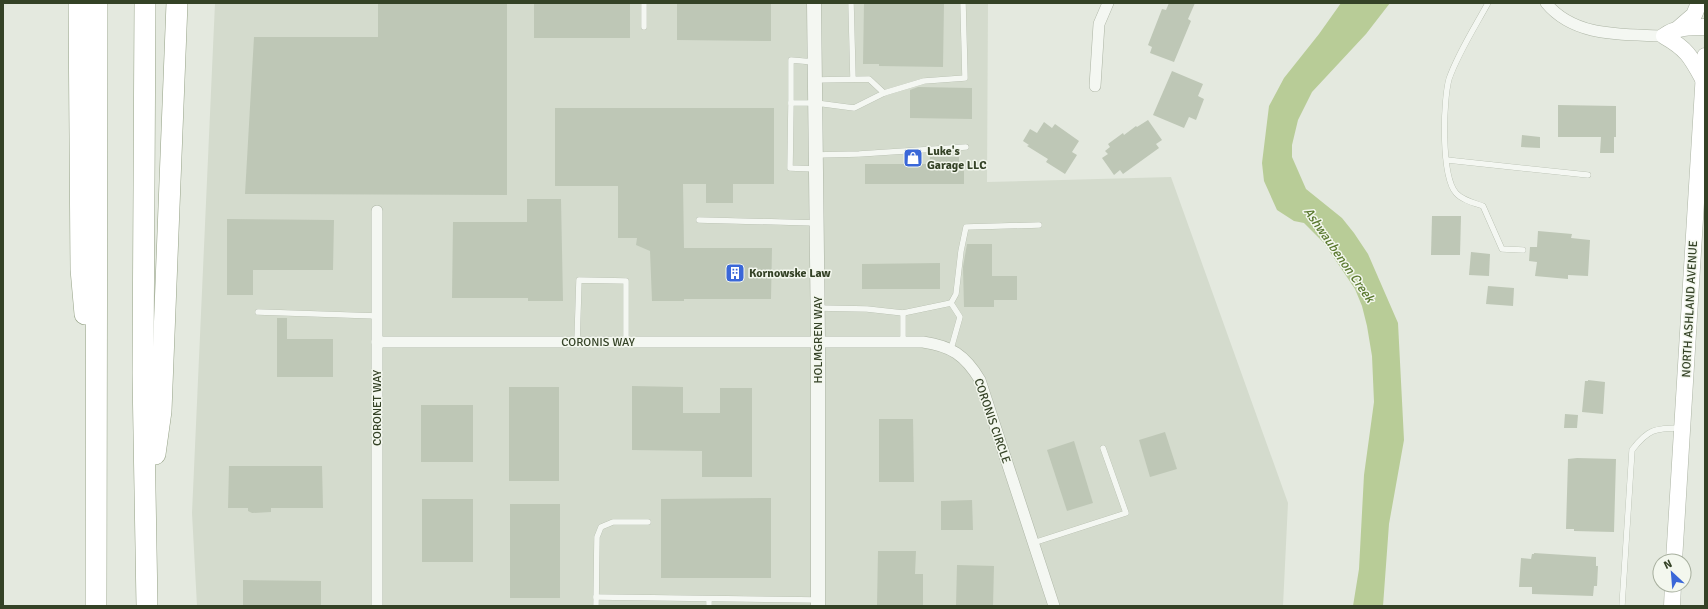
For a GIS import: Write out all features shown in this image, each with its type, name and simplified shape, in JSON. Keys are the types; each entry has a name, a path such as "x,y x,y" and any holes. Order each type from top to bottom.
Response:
{"highway":[{"path":"79,3 81,269 96,418"},
{"path":"96,606 98,3"},
{"path":"145,3 143,374 147,606"},
{"path":"146,520 161,411 177,3"}],"main road":[{"path":"1699,3 1694,15 1679,28 1664,36 1688,54 1703,79"},
{"path":"1679,28 1705,28"},
{"name":"NORTH ASHLAND AVENUE","path":"1674,553 1705,56"},
{"path":"1672,606 1673,593"}],"street":[{"name":"HOLMGREN WAY","path":"814,3 818,308 818,603"},
{"path":"1095,86 1099,24 1108,3"},
{"path":"1546,3 1564,19 1578,26 1594,31 1613,34 1664,36"},
{"name":"CORONET WAY","path":"377,211 377,606"},
{"name":"CORONIS WAY","path":"377,342 818,342"},
{"name":"CORONIS CIRCLE","path":"818,342 903,342 937,344 951,349 967,362 980,380 1054,606"}],"lane":[{"path":"644,3 644,27"},
{"path":"851,3 853,79"},
{"path":"791,103 816,103 854,108 884,93 924,81 965,78 963,3"},
{"path":"1488,3 1450,79 1445,108 1447,160 1451,186 1457,195 1483,206 1502,249 1523,250"},
{"path":"815,62 791,60 790,168 816,169"},
{"path":"815,80 869,79 884,93"},
{"path":"816,155 859,154 966,147"},
{"path":"1447,160 1588,175"},
{"path":"699,220 817,223"},
{"path":"818,308 867,309 903,313 951,302 956,294 961,251 966,227 1039,225"},
{"path":"577,342 579,280 626,281 626,342"},
{"path":"951,302 960,317 951,349"},
{"path":"258,312 377,316"},
{"path":"903,313 903,342"},
{"path":"1622,606 1632,450 1643,436 1662,428 1682,428"},
{"path":"1033,543 1126,513 1103,448"},
{"path":"596,606 597,537 601,527 613,522 648,522"},
{"path":"596,597 818,603"},
{"path":"709,599 709,606"}],"shaded area":[{"path":"215,3 988,3 987,182 1171,177 1288,503 1283,606 197,606 192,513"}],"water":[{"name":"Ashwaubenon Creek","path":"1341,3 1390,3 1366,34 1312,92 1298,120 1292,145 1292,157 1306,189 1342,218 1368,254 1398,323 1404,440 1389,524 1383,606 1353,606 1359,569 1364,475 1374,402 1372,356 1362,306 1355,289 1324,243 1304,223 1294,221 1277,210 1264,181 1262,163 1269,106 1284,78 1319,34"}],"building":[{"path":"378,3 507,3 507,195 245,194 254,37 378,37"},
{"path":"534,3 630,3 630,38 534,38"},
{"path":"677,3 771,3 771,41 677,40"},
{"path":"864,3 944,3 943,67 879,66 879,64 863,64"},
{"path":"1169,3 1195,3 1188,19 1191,21 1174,62 1150,53 1152,47 1148,45 1162,9 1166,10"},
{"path":"1172,71 1203,84 1198,96 1204,99 1196,120 1189,117 1184,128 1153,115"},
{"path":"918,87 972,88 972,119 910,118 910,90"},
{"path":"1558,105 1616,106 1616,137 1614,137 1614,153 1600,153 1601,137 1558,137"},
{"path":"555,108 774,108 774,184 733,184 733,203 706,203 706,184 683,184 684,248 772,248 771,299 684,299 684,301 652,301 650,251 636,245 637,238 618,238 618,186 555,186"},
{"path":"1148,120 1162,140 1156,144 1159,148 1123,174 1120,170 1114,175 1102,158 1108,154 1105,151 1110,147 1108,144 1123,133 1124,135 1136,126 1137,127"},
{"path":"1044,122 1052,128 1055,124 1079,141 1072,152 1077,155 1065,174 1046,162 1048,159 1027,146 1029,145 1023,141 1030,129 1037,133"},
{"path":"1522,135 1540,137 1540,148 1521,147"},
{"path":"930,157 959,157 959,171 964,171 964,184 865,184 865,164 929,164"},
{"path":"527,199 561,199 563,301 528,301 528,298 452,298 453,222 527,222"},
{"path":"1432,216 1461,216 1460,255 1431,255"},
{"path":"227,219 334,220 333,270 253,270 253,295 227,295"},
{"path":"1538,231 1572,234 1571,238 1590,240 1588,276 1568,275 1568,279 1535,276 1537,262 1529,261 1530,247 1537,247"},
{"path":"967,244 992,244 992,276 1017,276 1017,300 994,300 994,307 964,307 963,267"},
{"path":"1471,252 1490,254 1489,276 1469,275"},
{"path":"940,263 940,289 862,289 862,264"},
{"path":"1488,286 1514,288 1513,306 1486,304"},
{"path":"277,318 287,318 287,339 333,339 333,377 277,377"},
{"path":"1585,381 1605,382 1603,414 1582,412"},
{"path":"632,386 683,387 683,413 720,413 720,388 752,388 752,477 702,477 702,451 632,450"},
{"path":"509,387 559,387 559,481 509,481"},
{"path":"421,405 473,405 473,462 421,462"},
{"path":"1565,414 1578,415 1577,428 1564,428"},
{"path":"879,419 913,419 914,482 879,482"},
{"path":"1165,432 1177,469 1150,477 1139,440"},
{"path":"1074,441 1093,503 1067,511 1047,450"},
{"path":"1568,459 1616,459 1614,532 1574,531 1574,529 1566,529"},
{"path":"229,466 322,466 323,508 271,508 271,512 252,513 248,511 248,508 228,508"},
{"path":"771,498 771,578 661,578 661,499"},
{"path":"422,499 473,499 473,562 422,562"},
{"path":"972,500 973,530 941,530 941,501"},
{"path":"510,504 560,504 560,598 510,598"},
{"path":"878,551 916,551 915,574 923,574 923,606 877,606"},
{"path":"1532,554 1596,557 1596,566 1598,566 1597,586 1594,586 1593,596 1532,594 1532,587 1519,587 1521,558 1531,559"},
{"path":"957,565 994,566 993,606 956,606"},
{"path":"243,580 321,581 321,606 243,606"}],"place":[{"name":"Luke's Garage LLC","path":"913,158"},
{"name":"Kornowske Law","path":"735,273"}]}
